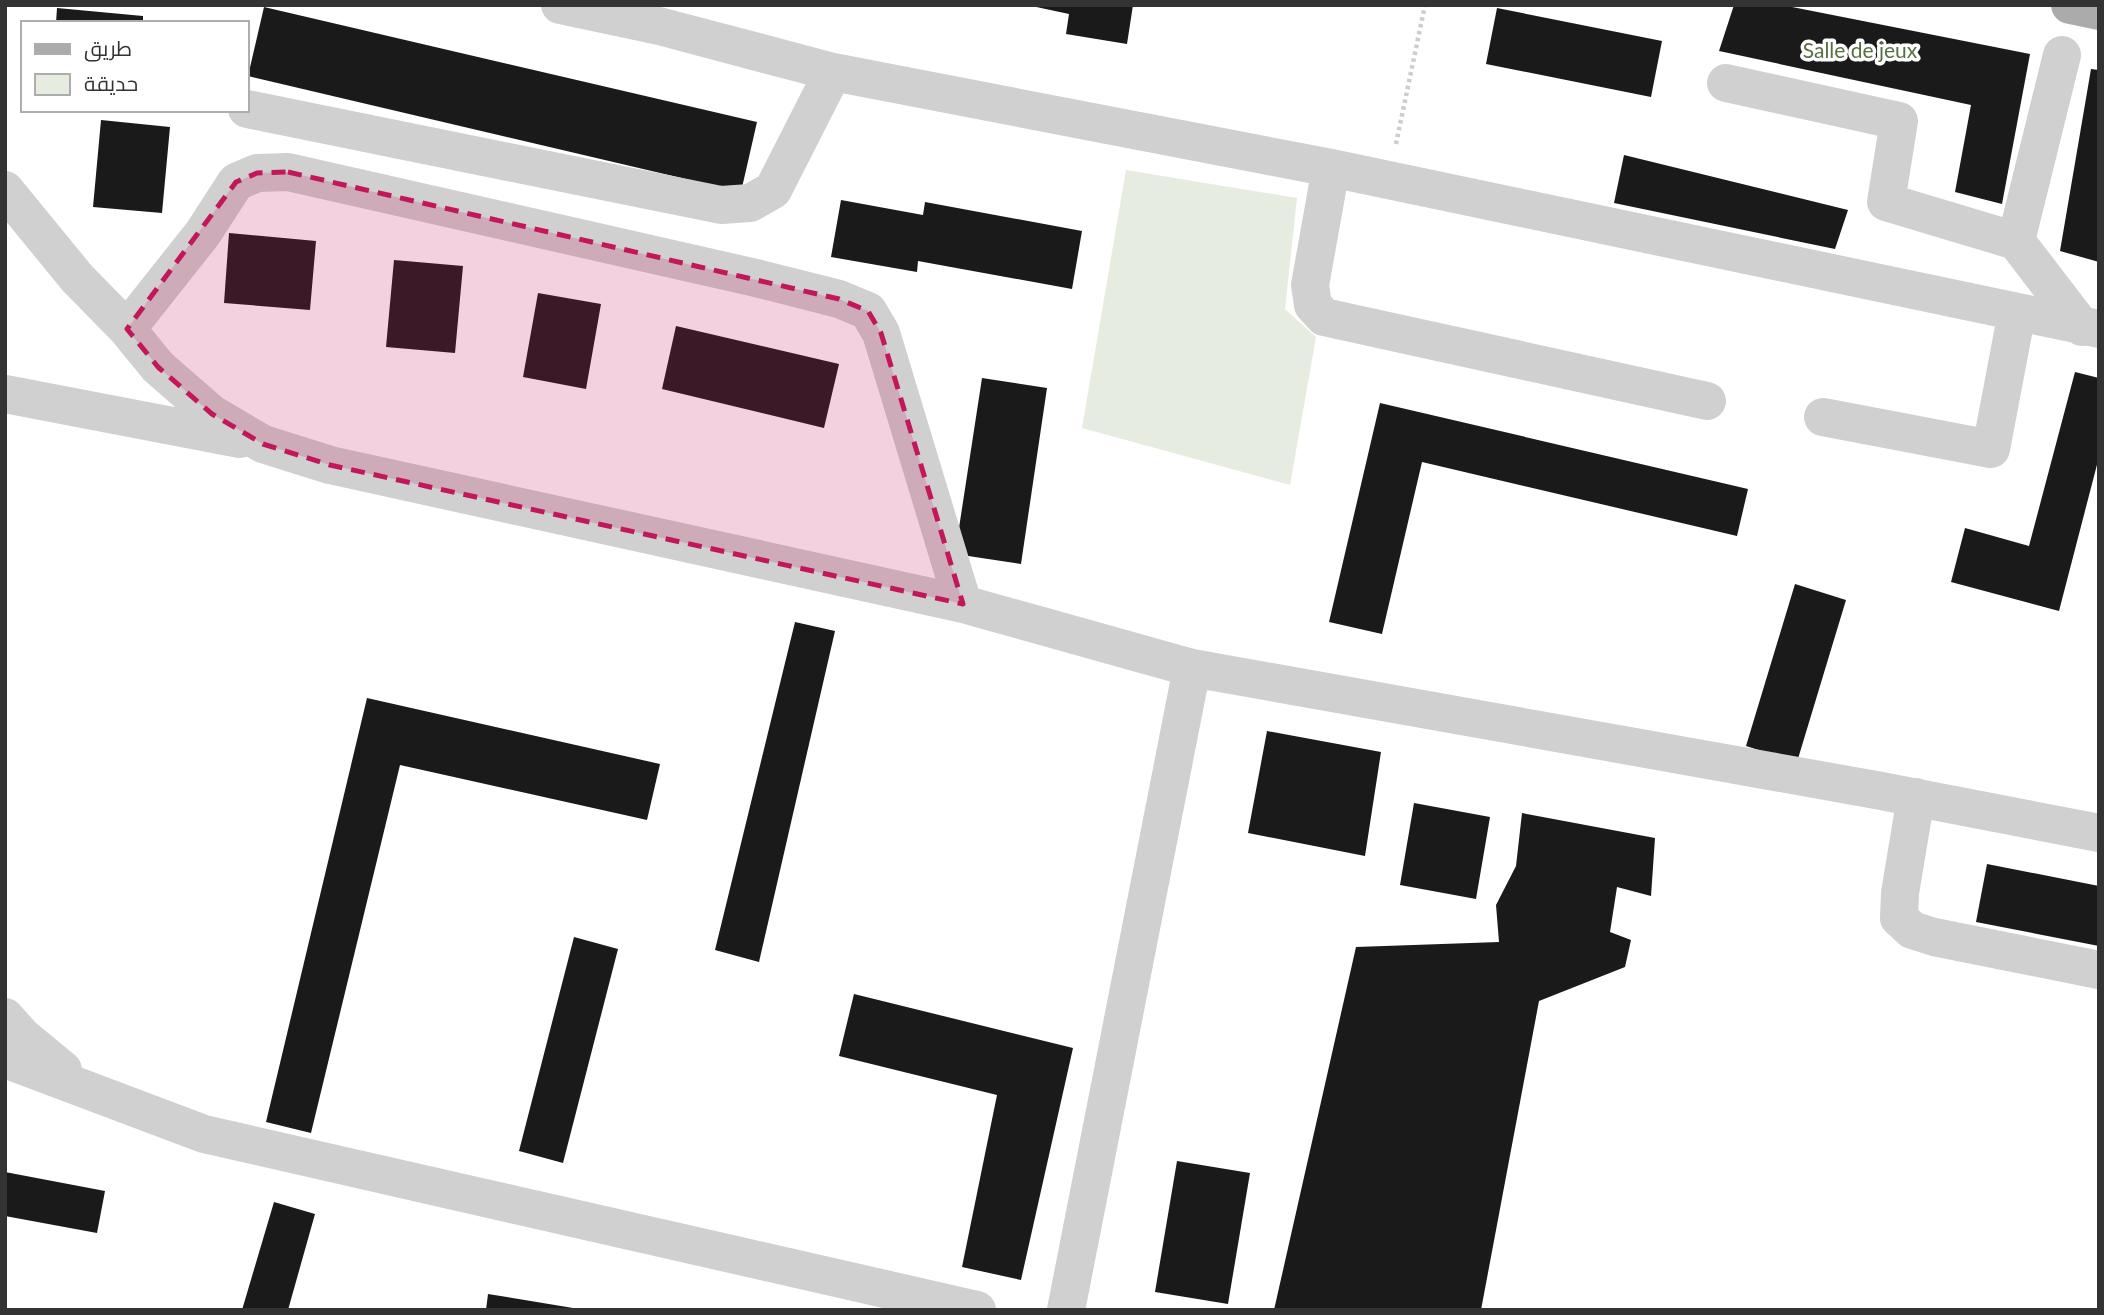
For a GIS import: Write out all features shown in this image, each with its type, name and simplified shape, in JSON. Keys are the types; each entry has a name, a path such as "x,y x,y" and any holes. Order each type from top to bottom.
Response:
{"main road":[{"path":"2070,5 2099,11"}],"street":[{"path":"560,5 659,26 833,72 1331,168 2090,328"},
{"path":"2016,241 2062,55"},
{"path":"248,109 721,205 750,203 773,190 833,72"},
{"path":"1726,83 1899,121 1886,202 2016,241 2090,328"},
{"path":"1331,168 1310,285 1313,305 1324,317 1707,401"},
{"path":"127,329 203,233 236,182 257,173 288,172 839,299 867,311 881,333 963,604"},
{"path":"5,190 77,278 127,329 158,367 212,414 262,444"},
{"path":"1822,417 1991,449 2017,312"},
{"path":"5,394 262,444 330,465 963,604 1192,668 2099,832"},
{"path":"1066,1310 1192,668"},
{"path":"1916,797 1900,893 1899,918 1912,930 1934,937 2099,970"},
{"path":"5,1017 23,1037 85,1089"},
{"path":"5,1059 204,1134 977,1310"}],"path":[{"path":"1399,128 1424,5"}],"highlighted area":[{"path":"288,172 839,299 868,311 881,333 963,604 330,465 263,444 212,414 158,367 127,329 236,182 257,173"}],"green space":[{"path":"1126,170 1297,198 1285,309 1316,337 1290,485 1082,428"}],"building":[{"path":"1027,5 1133,5 1127,44 1066,34 1069,14"},
{"path":"1734,5 1782,5 2030,54 2002,204 1955,192 1971,105 1719,51"},
{"path":"264,7 757,122 741,192 248,76"},
{"path":"57,8 143,16 143,21 56,21"},
{"path":"1497,8 1662,41 1651,97 1486,64"},
{"path":"2091,69 2099,70 2099,262 2060,251"},
{"path":"101,120 170,127 162,213 93,207"},
{"path":"1624,155 1848,210 1835,249 1614,203"},
{"path":"841,200 923,215 925,202 1082,231 1072,289 918,261 917,272 831,257"},
{"path":"229,233 316,241 310,310 224,303"},
{"path":"394,260 463,266 455,353 386,347"},
{"path":"538,293 601,304 586,389 523,377"},
{"path":"676,326 839,364 824,428 662,389"},
{"path":"2075,372 2099,378 2099,457 2059,611 1951,582 1965,528 2029,546"},
{"path":"982,378 1047,388 1021,564 955,554"},
{"path":"1380,403 1748,489 1737,536 1422,462 1382,634 1329,622"},
{"path":"1795,584 1846,600 1797,762 1746,746"},
{"path":"795,622 835,631 759,962 715,950"},
{"path":"367,698 660,764 647,820 400,765 311,1133 266,1122"},
{"path":"1267,731 1381,752 1365,856 1248,833"},
{"path":"1414,803 1490,817 1476,899 1400,885"},
{"path":"1522,813 1655,838 1651,896 1617,887 1610,932 1631,940 1625,967 1539,1001 1481,1310 1274,1310 1356,947 1499,942 1496,905 1516,866"},
{"path":"1987,864 2099,886 2099,946 1976,922"},
{"path":"574,937 618,949 563,1163 519,1151"},
{"path":"854,994 1073,1048 1021,1280 962,1267 997,1095 839,1056"},
{"path":"1177,1161 1250,1173 1228,1304 1155,1292"},
{"path":"5,1172 105,1191 97,1233 5,1216"},
{"path":"274,1202 315,1214 288,1310 242,1310"},
{"path":"488,1294 573,1308 573,1310 486,1310"}],"park label":[{"name":"Salle de jeux","path":"1860,51"}]}
